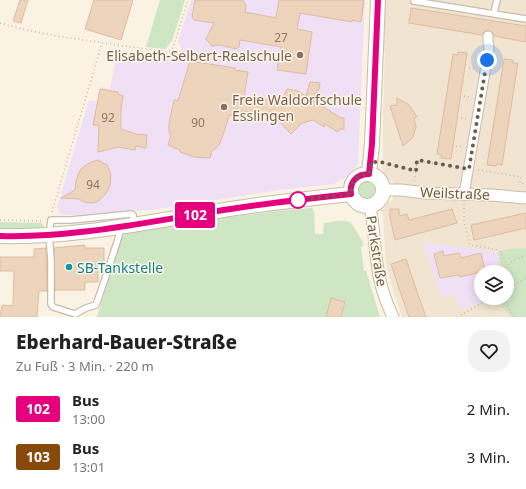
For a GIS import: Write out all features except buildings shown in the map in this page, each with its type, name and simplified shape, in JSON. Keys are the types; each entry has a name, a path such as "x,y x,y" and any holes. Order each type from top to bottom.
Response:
{"street":[{"path":"347,189 353,200 364,207 374,205 382,197 382,184 370,168 378,0"},
{"path":"464,194 489,49 488,36"},
{"path":"0,236 49,235 119,228 347,189 351,186 355,179 370,168"},
{"name":"Weilstraße","path":"383,190 526,198"},
{"name":"Parkstraße","path":"370,206 378,273 393,317"}],"lane":[{"path":"494,13 497,0"},
{"path":"414,1 526,19"},
{"path":"119,228 117,244 96,304 75,314 51,305 51,260 49,235 51,220 130,214 133,216 134,225"}],"path":[{"path":"0,23 51,35 166,52 173,48 188,0"},
{"path":"0,220 51,220 54,205 102,43"},
{"path":"347,189 347,180 358,168 360,161 370,168 380,162 416,171 417,160 521,177 520,183 526,184"},
{"path":"464,194 464,221 470,245 499,250 508,264 513,260 526,256"},
{"path":"514,285 526,278"},
{"path":"457,317 478,305"},
{"path":"507,305 515,317"}],"shaded area":[{"name":"Freie Waldorfschule Esslingen","path":"191,0 365,0 358,164 345,178 334,184 280,190 151,210 61,215 57,207 89,100 97,102 100,87 110,89 117,50 164,57 175,54 182,49 178,42"},
{"path":"385,0 526,0 526,317 402,317 386,265 383,210 387,203 393,200 393,182 388,179 383,172 385,51 383,49"},
{"path":"423,242 498,252 500,265 474,265 474,305 462,311 454,294 442,298"}],"green space":[{"path":"160,0 185,0 172,41 164,49 146,47"},
{"path":"367,180 374,183 377,190 374,197 367,200 360,197 357,190 360,183"},
{"path":"312,208 314,212 315,234 324,234 324,223 346,221 352,224 363,242 363,246 361,247 364,271 366,271 380,317 97,317 121,240 126,233 212,219"},
{"path":"0,222 41,223 44,225 43,229 0,231"},
{"path":"526,248 526,317 511,317 502,305 514,305 514,265 500,265 498,252 507,249"}],"bus line":[{"name":"102","path":"0,236 31,236 77,233 230,209 351,194 350,190 352,182 358,176 369,174 371,162 378,0"}],"place":[{"name":"Elisabeth-Selbert-Realschule","path":"300,55"},
{"name":"Freie Waldorfschule Esslingen","path":"224,107"},
{"name":"SB-Tankstelle","path":"69,267"}],"route":[{"path":"298,200 351,194 350,190 352,182 358,176 369,174 371,162 380,162 416,171 417,160 469,169 487,60"}]}
